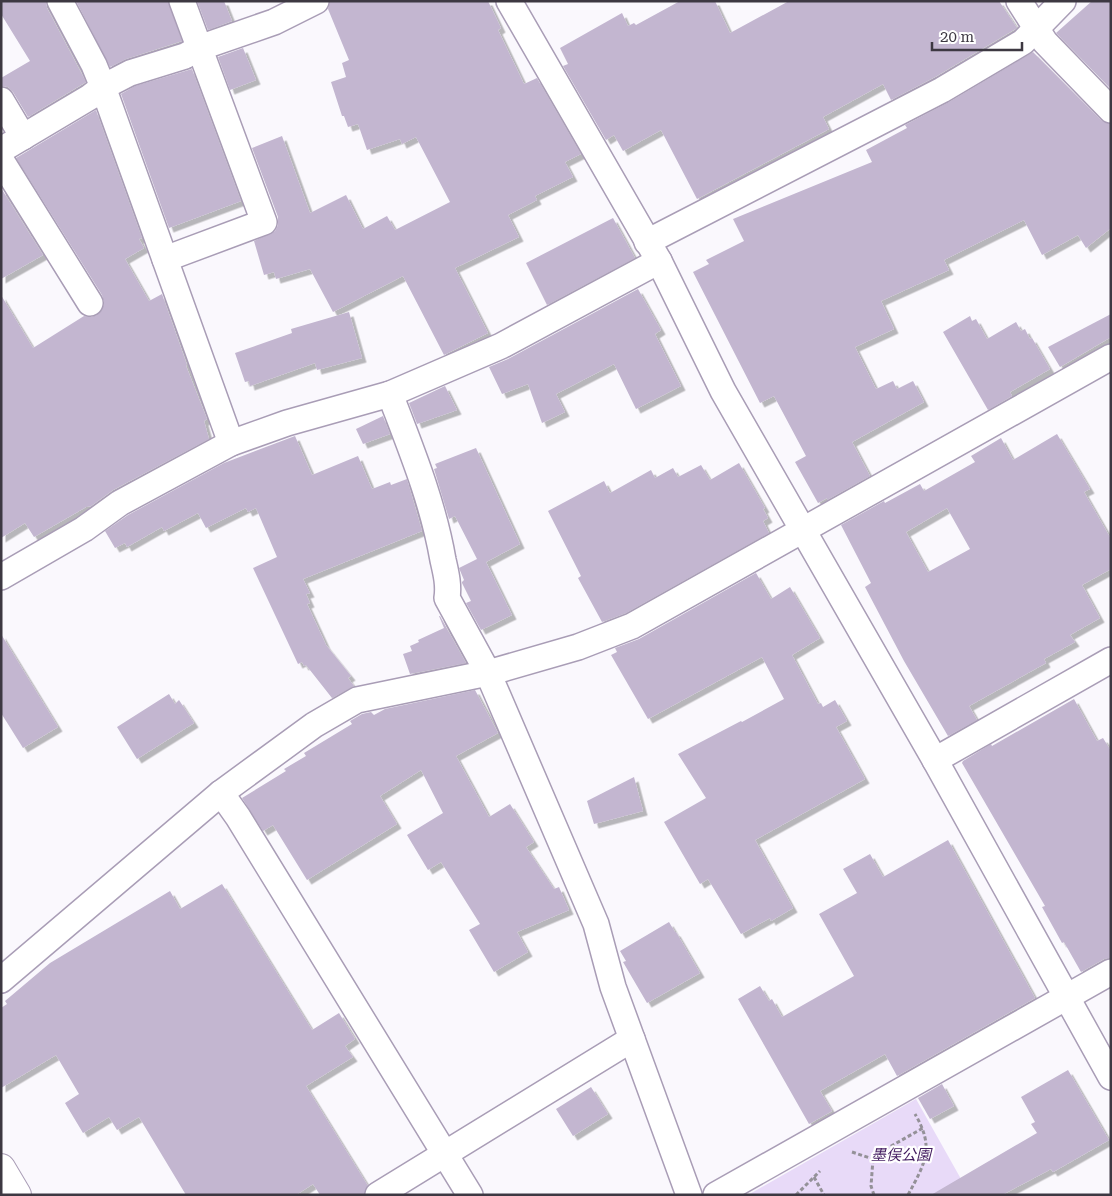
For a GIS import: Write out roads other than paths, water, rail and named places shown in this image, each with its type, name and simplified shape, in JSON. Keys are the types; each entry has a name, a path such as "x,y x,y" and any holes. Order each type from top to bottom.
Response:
{"main road":[{"path":"1,1168 17,1195"}],"street":[{"path":"60,1 94,65 103,87 231,444"},
{"path":"165,259 264,222 182,1"},
{"path":"1,150 90,98 103,87 130,73 185,56 199,48 274,22 316,1"},
{"path":"509,1 653,252 723,391 935,760 1111,1077"},
{"path":"1019,1 1045,42 1111,110"},
{"path":"1,578 84,529 120,503 231,444 287,423 390,394 501,346 653,252 1024,42 1063,1"},
{"path":"1,100 23,136"},
{"path":"1,160 90,303"},
{"path":"1,980 221,793 314,725 357,700 488,674 578,648 632,626 1111,357"},
{"path":"390,394 426,486 439,537 448,589 447,598 488,674 596,924 613,987 689,1195"},
{"path":"935,760 1111,660"},
{"path":"221,793 244,826 470,1195"},
{"path":"716,1195 1111,972"},
{"path":"378,1195 632,1039"}],"park label":[{"name":"墨俣公園","path":"901,1155"}]}
